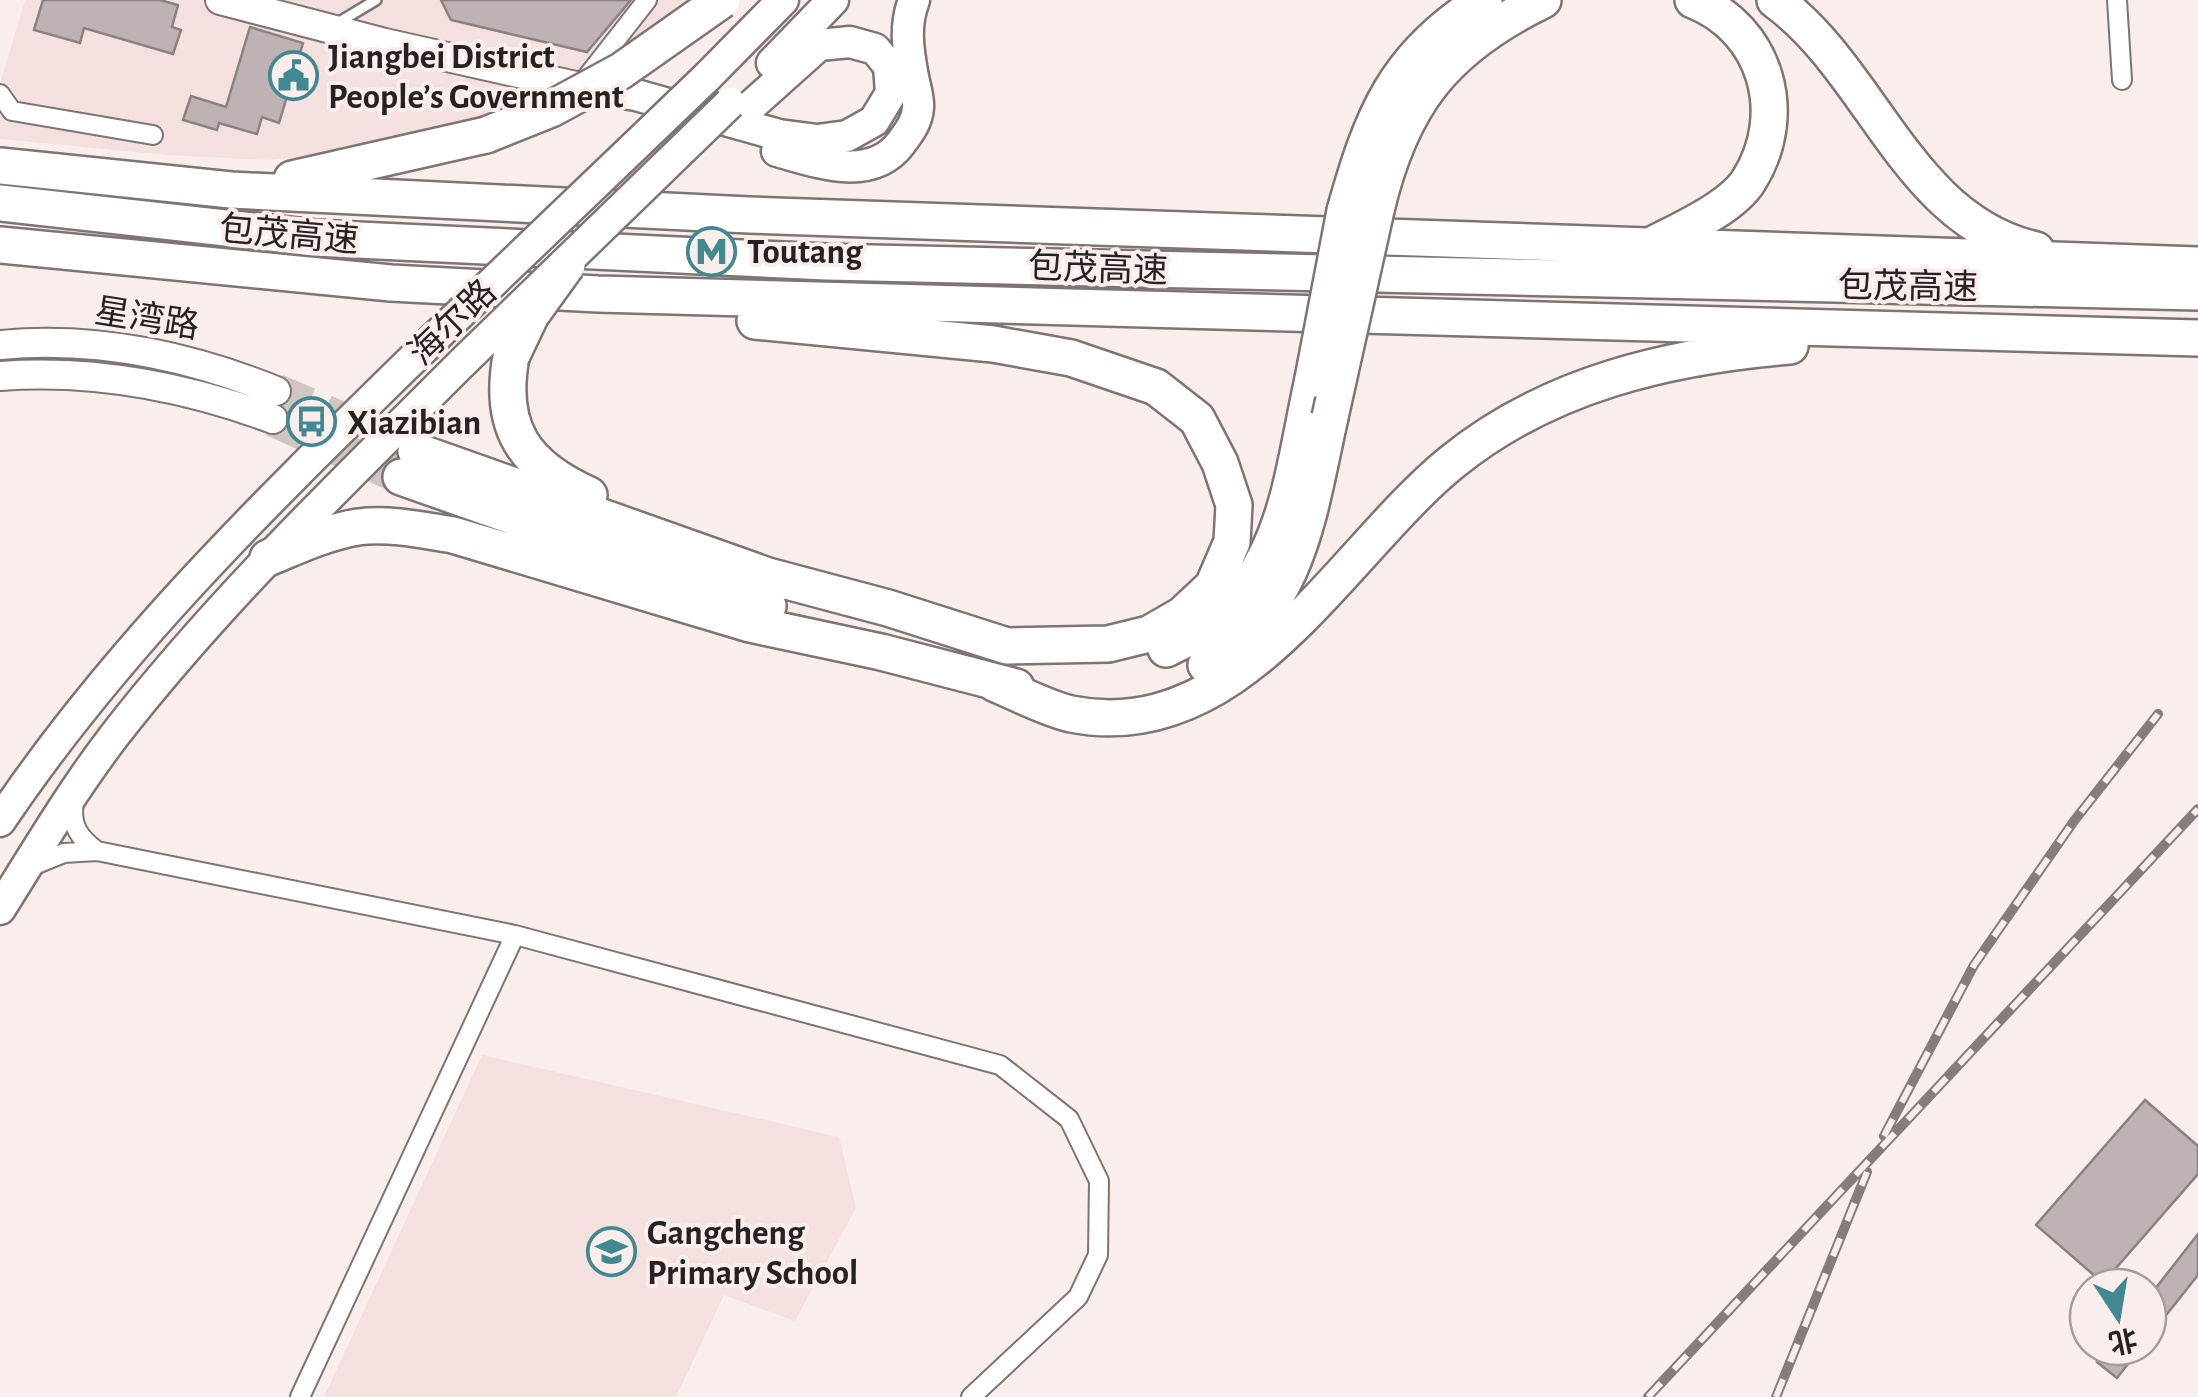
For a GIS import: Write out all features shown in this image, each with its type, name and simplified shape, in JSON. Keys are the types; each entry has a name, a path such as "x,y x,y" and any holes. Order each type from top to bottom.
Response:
{"highway":[{"path":"230,190 324,174 486,134 551,109 621,72 722,0"},
{"path":"268,558 359,527 404,527 453,534 750,624 880,652 994,683 1072,697 1123,696 1157,689 1217,658 1251,630 1274,602 1296,558 1330,417 1370,129 1387,93 1417,54 1450,21 1484,0"},
{"path":"880,652 408,464 1064,663 1110,664 1156,653 1194,636 1231,608 1253,582 1272,548 1360,210 1383,178 1418,101 1463,48 1543,0"},
{"path":"1649,246 1702,220 1748,183 1770,134 1768,89 1757,55 1735,25 1693,0"},
{"path":"1775,0 1794,14 1831,55 1906,157 1966,219 2014,244 2091,262"},
{"path":"0,166 230,190 749,215 2198,265"},
{"name":"包茂高速","path":"0,203 316,238 827,262 2198,292"},
{"name":"包茂高速","path":"0,245 391,283 783,301 2198,338"},
{"path":"567,265 531,315 510,357 506,386 516,437 533,462 586,494 774,555 888,608"},
{"path":"0,271 248,269"},
{"path":"391,283 492,300 993,344 1070,358 1156,387 1197,420 1220,462 1234,505 1232,542 1212,586 1182,615 1150,634 1108,644 1006,646"},
{"path":"994,683 1070,714 1125,718 1202,694 1267,650 1329,590 1406,503 1452,461 1552,399 1608,378 1716,352 1804,345 2198,350"}],"main road":[{"name":"海尔路","path":"0,821 76,714 163,612 424,348 783,0"},
{"name":"海尔路","path":"0,908 76,788 151,690 268,558 656,176 736,109 833,0"},
{"path":"580,86 627,110 662,120 842,168 866,166 892,155 914,126 919,106 908,51 907,18 914,0"},
{"path":"580,86 636,96 779,136 817,140 847,136 874,121 891,93 889,66 875,49 850,42 819,45 736,109"}],"street":[{"path":"220,0 580,86 647,0"},
{"path":"2117,0 2122,80"},
{"path":"0,94 12,110 153,135"},
{"name":"星湾路","path":"0,345 42,341 158,354 228,372 276,391"},
{"name":"星湾路","path":"0,376 44,372 169,386 222,400 273,420"},
{"path":"76,788 73,823 84,842 97,852"},
{"path":"24,871 64,852 97,852 515,935 1000,1065 1069,1119 1099,1181 1098,1255 1078,1297 971,1397"},
{"path":"300,1397 515,935"}],"lane":[{"path":"328,28 376,0"}],"shaded area":[{"name":"Jiangbei District People’s Government","path":"25,0 703,0 600,68 512,110 404,141 327,155 266,160 0,139 0,84"},
{"name":"Gangcheng Primary School","path":"482,1055 839,1137 856,1208 795,1321 724,1295 676,1397 324,1397"}],"building":[{"path":"43,0 160,0 178,5 172,27 181,30 173,54 84,28 80,43 34,30"},
{"path":"441,0 631,0 587,52 451,20"},
{"path":"250,27 303,43 279,123 262,117 257,134 219,123 217,130 183,120 191,96 226,107"},
{"path":"2145,1100 2198,1146 2198,1174 2117,1267 2085,1267 2036,1225"},
{"path":"2198,1234 2198,1275 2168,1313 2168,1272"},
{"path":"2103,1367 2126,1367 2117,1378"}],"tunnel":[{"path":"276,391 415,451"},
{"path":"273,419 401,477"}],"railway":[{"path":"1884,1136 1974,965 2074,821 2158,714"},
{"path":"1648,1397 2198,809"},
{"path":"1776,1397 1867,1172"}],"place":[{"name":"Jiangbei District People’s Government","path":"293,76"},
{"name":"Toutang","path":"712,251"},
{"name":"Xiazibian","path":"312,422"},
{"name":"Gangcheng Primary School","path":"612,1252"}]}
